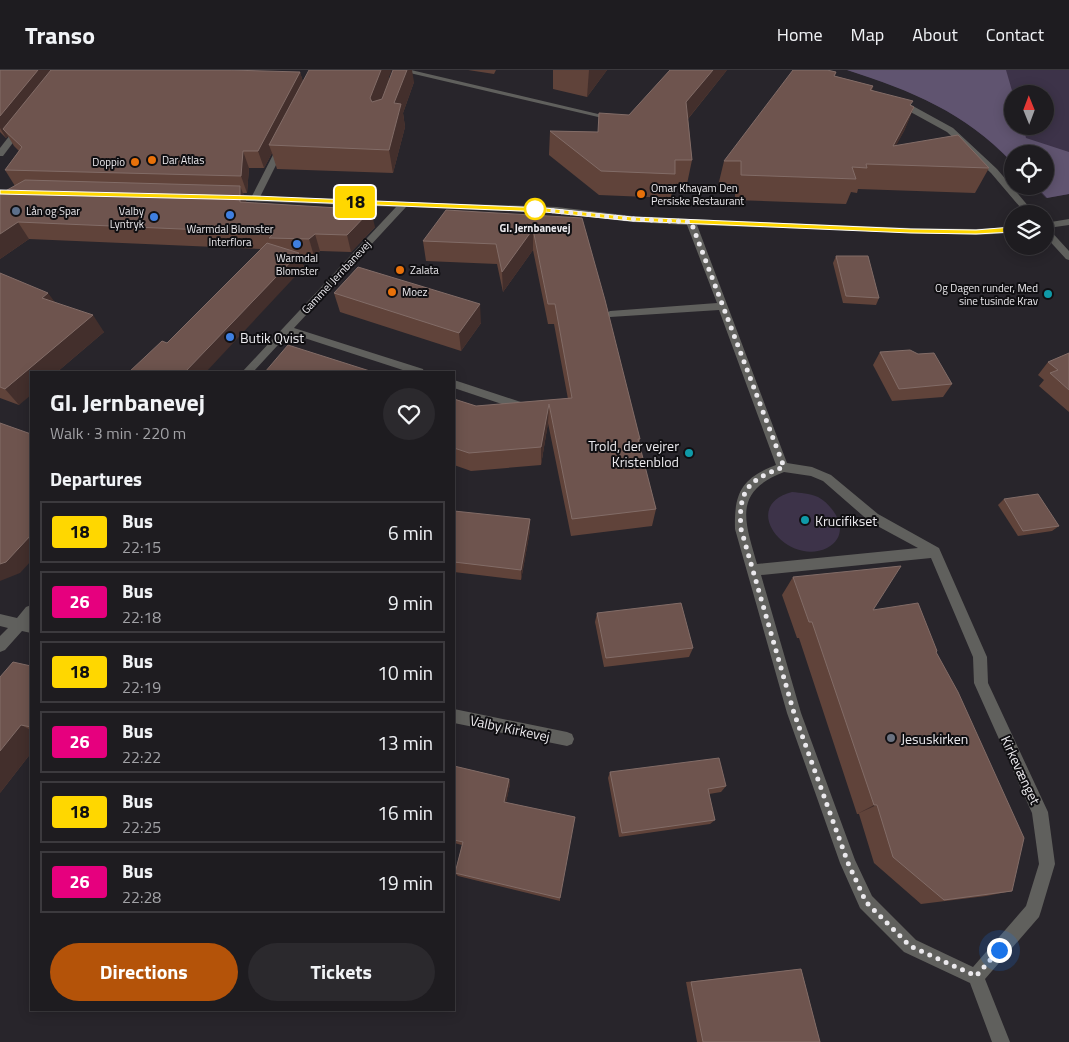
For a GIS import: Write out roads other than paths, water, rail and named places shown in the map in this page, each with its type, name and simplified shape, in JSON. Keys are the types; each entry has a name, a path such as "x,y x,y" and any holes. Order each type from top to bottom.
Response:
{"street":[{"path":"400,72 611,118"},
{"path":"894,100 950,130 994,171 1023,205"},
{"path":"0,154 24,123"},
{"path":"255,198 287,137"},
{"path":"218,197 557,210 632,219 691,222 920,231 1004,230"},
{"name":"Gammel Jernbanevej","path":"248,371 404,204"},
{"path":"691,222 784,467"},
{"path":"1054,224 1069,222"},
{"path":"1054,240 1069,257"},
{"path":"610,314 723,306"},
{"path":"287,329 416,371"},
{"path":"455,384 524,407"},
{"path":"935,552 874,518 827,478 812,472 784,467 762,475 751,483 742,496 740,512 741,529 794,713 848,863 866,902 910,946 976,976 1001,1042"},
{"path":"754,570 935,552"},
{"name":"Kirkevænget","path":"935,552 980,657 981,682 1040,812 1047,864 1033,911 976,976"},
{"path":"0,646 25,626 30,614"},
{"path":"0,620 25,626"},
{"name":"Valby Kirkevej","path":"455,716 566,739"}],"place":[{"name":"Dar Atlas","path":"152,160"},
{"name":"Doppio","path":"135,162"},
{"name":"Omar Khayam Den Persiske Restaurant","path":"641,194"},
{"name":"Gl. Jernbanevej","path":"535,209"},
{"name":"Lån og Spar","path":"16,211"},
{"name":"Warmdal Blomster Interflora","path":"230,215"},
{"name":"Valby Lyntryk","path":"154,217"},
{"name":"Warmdal Blomster","path":"297,244"},
{"name":"Zalata","path":"400,270"},
{"name":"Moez","path":"392,292"},
{"name":"Og Dagen runder, Med sine tusinde Krav","path":"1048,294"},
{"name":"Butik Qvist","path":"230,337"},
{"name":"Trold, der vejrer Kristenblod","path":"689,453"},
{"name":"Krucifikset","path":"805,520"},
{"name":"Jesuskirken","path":"891,738"}]}
